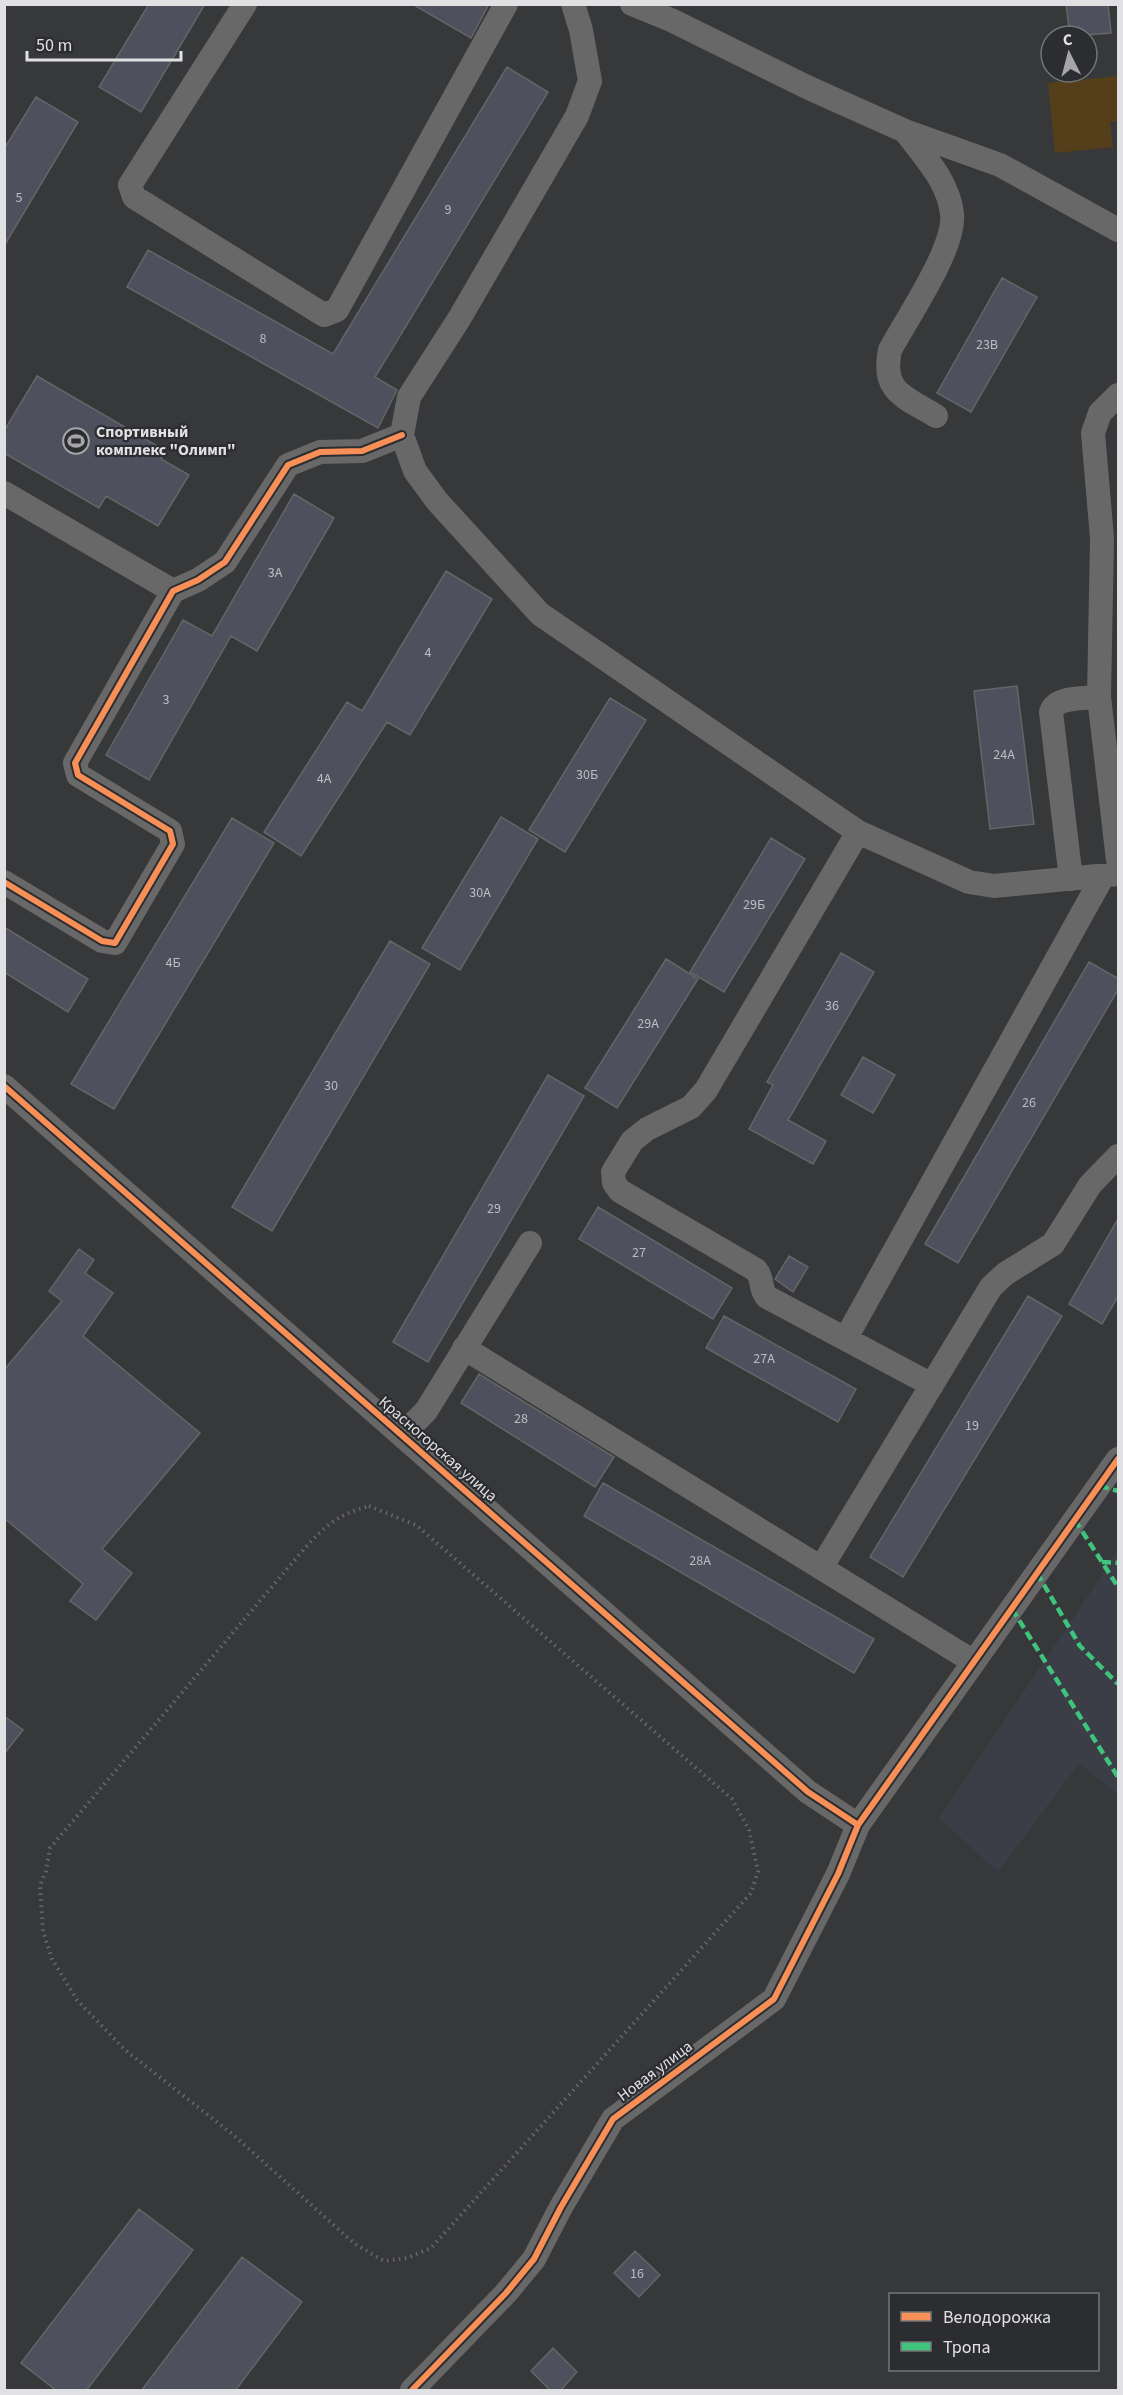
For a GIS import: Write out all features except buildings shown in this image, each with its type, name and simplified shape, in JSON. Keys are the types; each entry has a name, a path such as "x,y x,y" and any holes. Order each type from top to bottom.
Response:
{"street":[{"path":"245,4 130,185 134,197 324,315 337,310 506,4"},
{"path":"573,4 582,30 590,81 577,116 459,319 409,397 402,435 415,471 437,501 540,614 858,832 969,882 994,886 1071,879 1114,870"},
{"path":"632,4 671,20 809,88 905,130 1000,165 1119,230"},
{"path":"905,130 939,178 952,213 949,243 890,350 886,367 889,382 896,392 936,416"},
{"path":"846,1338 1114,870 1099,697 1102,538 1093,433 1100,413 1119,394"},
{"path":"4,882 102,941 115,943 172,844 170,831 78,775 75,763 173,591 198,580 225,562 288,465 320,452 362,451 402,435"},
{"path":"4,493 173,591"},
{"path":"1071,879 1052,712 1053,706 1060,701 1099,697"},
{"path":"858,832 700,1099 638,1135 614,1172 614,1183 620,1191 756,1270 760,1275 763,1293 767,1297 933,1385"},
{"name":"Красногорская улица","path":"4,1086 808,1792 858,1825"},
{"path":"821,1568 997,1280 1053,1244 1090,1185 1119,1156"},
{"path":"402,1435 426,1411 530,1243"},
{"path":"464,1348 974,1662"},
{"name":"Новая улица","path":"412,2391 506,2293 534,2259 561,2207 613,2119 774,1998 829,1892 858,1825 1119,1459"}],"path":[{"path":"369,1506 416,1526 732,1799 749,1830 758,1870 750,1893 431,2248 407,2258 384,2261 355,2244 231,2133 125,2050 77,2000 52,1959 43,1931 41,1910 40,1885 46,1871 50,1848 56,1840 326,1525 344,1513 369,1506"}],"shaded area":[{"path":"1118,76 1118,121 1110,122 1113,147 1055,153 1048,84 1099,84 1099,78"},
{"path":"1118,1551 1118,1794 1079,1763 998,1872 939,1818"}],"marked path":[{"path":"1100,1486 1118,1491"},
{"path":"1075,1520 1118,1587"},
{"path":"1102,1562 1118,1563"},
{"path":"1037,1573 1080,1646 1118,1684"},
{"path":"1012,1609 1118,1777"}],"cycle path":[{"path":"4,882 102,941 115,943 173,844 170,831 78,775 75,763 173,591 198,580 225,562 288,465 320,452 362,451 402,435"},
{"path":"4,1086 808,1792 858,1825"},
{"path":"412,2390 506,2293 534,2259 561,2207 613,2119 774,1999 838,1874 858,1825 1118,1459"}],"place":[{"name":"Спортивный комплекс \"Олимп\"","path":"76,441"}]}
